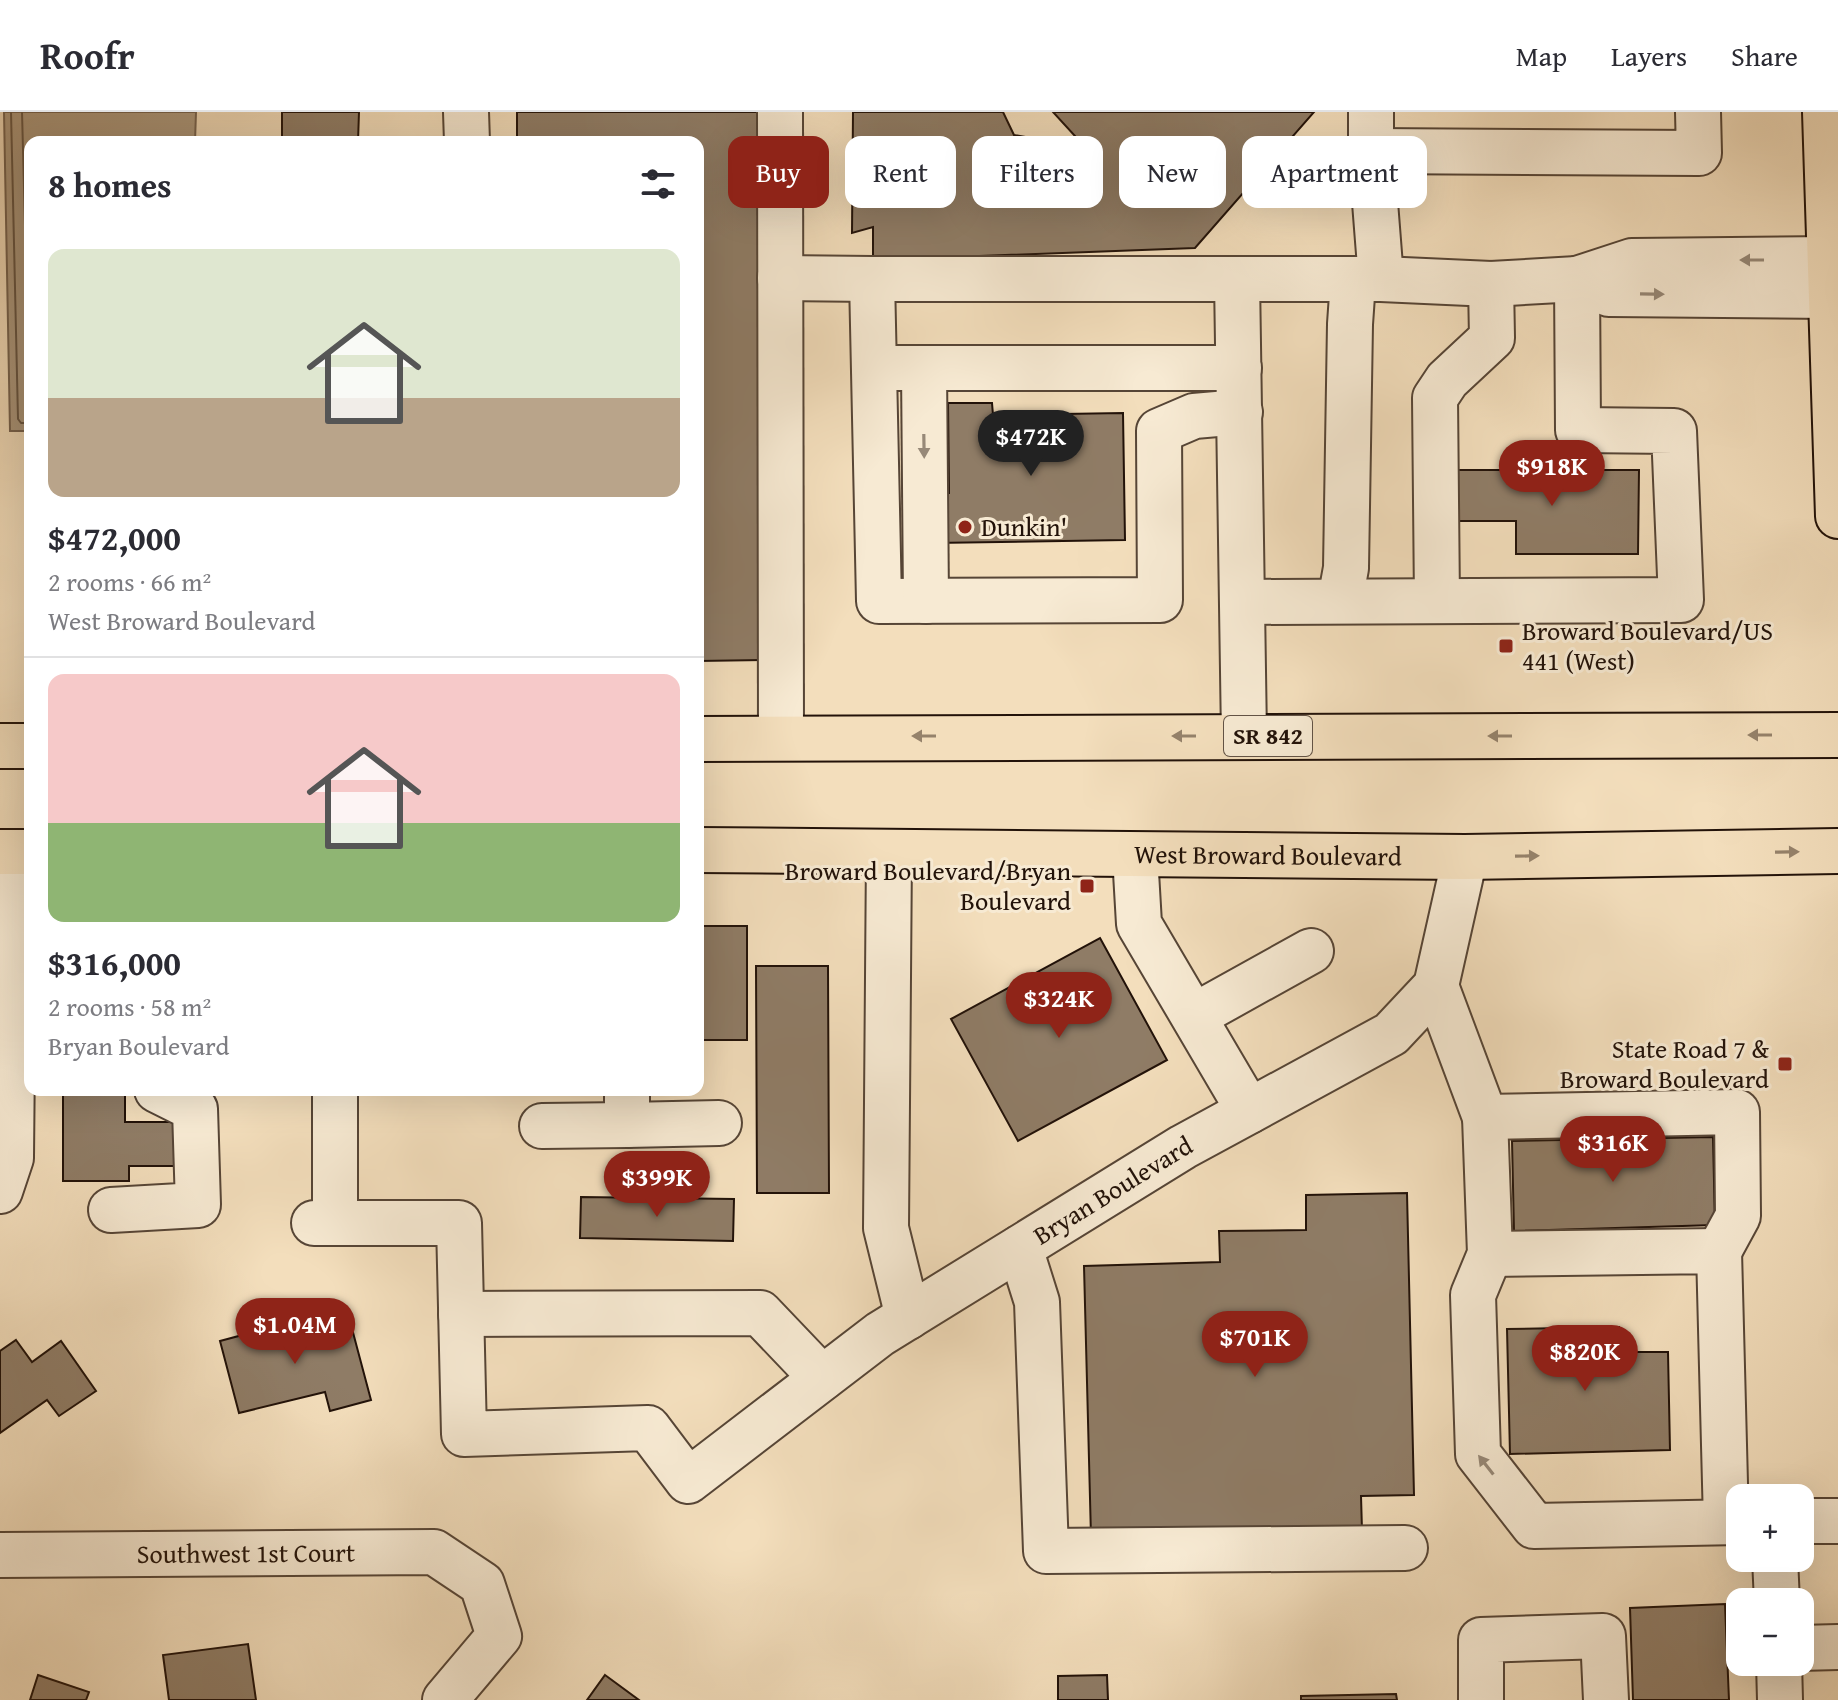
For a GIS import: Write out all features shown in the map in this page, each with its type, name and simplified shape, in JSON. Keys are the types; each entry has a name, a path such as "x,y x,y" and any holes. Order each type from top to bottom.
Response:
{"main road":[{"path":"1825,112 1838,516"},
{"name":"SR 842","path":"704,739 1838,735"},
{"path":"0,746 24,746"},
{"name":"West Broward Boulevard","path":"704,850 1465,857 1838,851"}],"street":[{"path":"466,112 467,136"},
{"path":"780,112 781,737"},
{"path":"1340,601 1346,568 1350,324 1367,280 1371,132 1699,153 1698,112"},
{"path":"780,278 1367,280 1491,284 1577,279 1632,261 1830,278"},
{"path":"872,279 879,601 1160,600 1159,431 1194,416 1240,412"},
{"path":"1237,279 1244,736"},
{"path":"1243,602 1681,600 1674,431 1578,430 1577,279"},
{"path":"1437,601 1435,398 1447,380 1492,338 1491,284"},
{"path":"874,368 1239,368"},
{"path":"924,368 926,601"},
{"path":"0,1191 11,1158 15,852"},
{"path":"889,852 886,1228 908,1317"},
{"path":"1135,855 1139,924 1249,1111"},
{"path":"1465,857 1436,986 1485,1117 1490,1254 1473,1295 1478,1454 1534,1526 1726,1522"},
{"path":"1194,1016 1311,951"},
{"name":"Bryan Boulevard","path":"461,1314 464,1434 648,1428 688,1481 880,1334 1183,1147 1391,1034 1436,986"},
{"path":"111,1210 198,1205 195,1109 169,1096"},
{"path":"335,1096 324,1223 459,1223 461,1314 760,1313 822,1378"},
{"path":"542,1126 627,1108 719,1123"},
{"path":"1485,1117 1737,1112 1738,1216 1719,1251 1731,1484"},
{"path":"1020,1248 1037,1302 1046,1551 1405,1548"},
{"path":"1490,1254 1719,1251"},
{"path":"1814,1521 1838,1521"},
{"name":"Southwest 1st Court","path":"0,1555 434,1552 482,1584 499,1636 445,1700"},
{"path":"1481,1700 1481,1640 1603,1636 1606,1700"},
{"path":"1814,1648 1838,1647"},
{"path":"1779,1676 1780,1700"}],"water":[{"path":"4,112 196,112 195,136 24,136 24,431 10,431"}],"building":[{"path":"282,112 359,112 358,136 282,136"},
{"path":"517,112 760,112 760,136 728,136 728,208 761,208 767,660 704,661 704,136 517,136"},
{"path":"853,112 1003,112 1014,135 1020,136 972,136 972,208 1103,208 1103,136 1075,136 1053,112 1314,112 1293,136 1242,136 1242,194 1195,248 873,260 873,227 852,233 852,208 956,208 956,136 853,136"},
{"path":"948,403 992,403 993,415 1123,413 1125,540 933,543 932,493 949,493"},
{"path":"1444,470 1639,470 1638,554 1516,554 1516,521 1444,521"},
{"path":"704,926 747,926 747,1040 704,1040"},
{"path":"1100,938 1167,1060 1018,1141 951,1019"},
{"path":"756,966 828,966 829,1193 757,1193"},
{"path":"63,1096 125,1096 125,1122 186,1122 186,1166 129,1166 129,1181 63,1181"},
{"path":"1713,1137 1715,1225 1514,1231 1512,1141"},
{"path":"1407,1193 1414,1495 1361,1496 1362,1530 1091,1537 1084,1266 1220,1262 1219,1231 1306,1230 1306,1195"},
{"path":"581,1197 734,1199 733,1241 580,1238"},
{"path":"310,1317 315,1334 351,1325 371,1400 330,1411 325,1392 239,1413 220,1341"},
{"path":"1619,1327 1620,1352 1668,1352 1670,1450 1510,1454 1507,1329"},
{"path":"16,1340 32,1362 61,1341 96,1391 59,1416 47,1400 0,1433 0,1351"},
{"path":"1725,1604 1729,1700 1633,1700 1630,1608"},
{"path":"248,1644 256,1700 169,1700 163,1655"},
{"path":"38,1675 89,1692 86,1700 30,1700"},
{"path":"605,1675 639,1700 587,1700"},
{"path":"1107,1675 1108,1700 1058,1700 1058,1676"},
{"path":"1396,1694 1397,1700 1301,1700 1301,1696"}],"place":[{"name":"Dunkin'","path":"965,527"},
{"name":"Broward Boulevard/US 441 (West)","path":"1506,646"},
{"name":"Broward Boulevard/Bryan Boulevard","path":"1087,886"},
{"name":"State Road 7 & Broward Boulevard","path":"1785,1064"}]}
